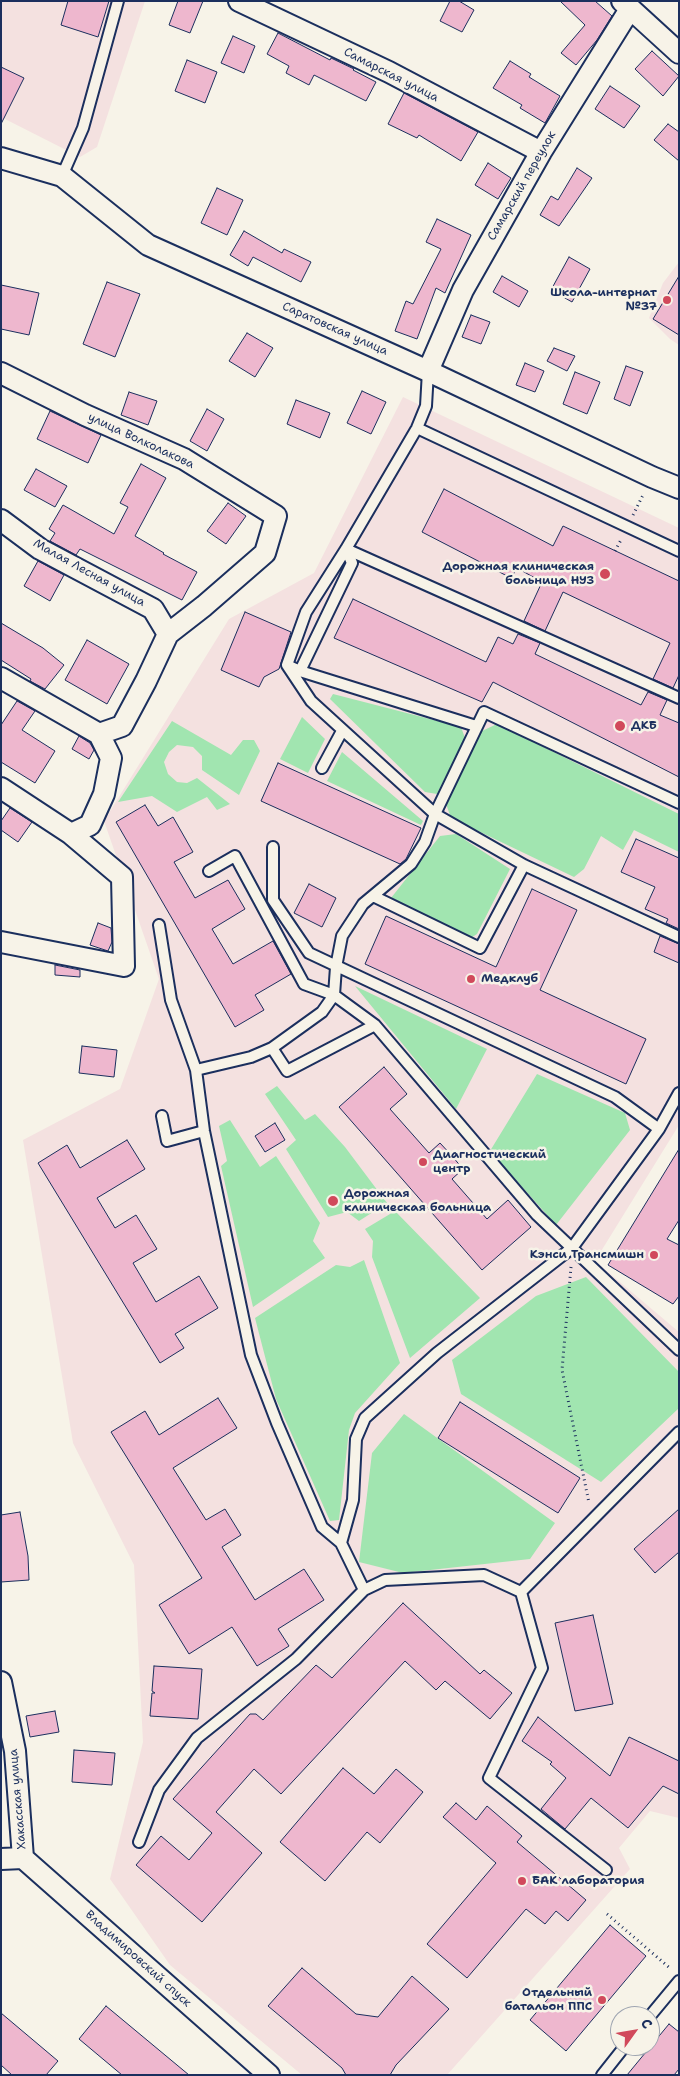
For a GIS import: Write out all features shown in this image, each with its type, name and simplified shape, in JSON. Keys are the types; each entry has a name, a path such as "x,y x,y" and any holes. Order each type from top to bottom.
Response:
{"street":[{"name":"Самарская улица","path":"239,1 389,72 541,152"},
{"name":"Самарский переулок","path":"428,371 463,290 626,5"},
{"path":"626,5 679,53"},
{"name":"Саратовская улица","path":"1,158 62,176 148,245 428,371 679,488"},
{"name":"улица Волколакова","path":"1,373 85,415 184,459 276,516 265,553 204,606 168,634"},
{"name":"Малая Лесная улица","path":"1,520 40,549 153,609 168,634"},
{"path":"99,734 122,726 168,634"},
{"path":"1,678 99,734 112,758 104,794 90,824 71,834"},
{"path":"1,788 71,834 122,877 124,966 1,942"},
{"name":"Хакасская улица","path":"1,1682 15,1751 24,1858"},
{"path":"1,1859 24,1858"},
{"name":"Владимировский спуск","path":"24,1858 269,2075"}],"lane":[{"path":"62,176 83,128 118,1"},
{"path":"287,665 306,612 346,549 417,428 426,406 428,371"},
{"path":"417,428 679,552"},
{"path":"300,671 352,563 346,549"},
{"path":"346,549 679,698"},
{"path":"287,665 300,671 476,726"},
{"path":"287,665 310,701 435,814 524,865 679,937"},
{"path":"196,1070 251,1057 272,1048 322,1012 334,995 336,967 342,936 363,904 411,864 425,842 435,814 484,712 679,803"},
{"path":"322,768 342,731"},
{"path":"273,847 273,900 309,953 615,1097 659,1129"},
{"path":"209,871 235,856 304,984 334,995 375,1026 537,1215 679,1350"},
{"path":"373,896 480,948 524,865"},
{"path":"159,925 171,1000 196,1070 204,1131 251,1354 277,1423 322,1527 341,1543 364,1590"},
{"path":"272,1048 287,1071 375,1026"},
{"path":"341,1543 353,1500 356,1439 365,1418 437,1353 572,1248 659,1129 679,1093"},
{"path":"162,1116 167,1141 204,1131"},
{"path":"521,1592 592,1518 677,1436"},
{"path":"139,1842 159,1790 197,1738 296,1659 364,1590 385,1580 484,1575 521,1592 542,1668 489,1778 606,1870"},
{"path":"658,2006 679,1981"},
{"path":"602,2075 617,2056"}],"path":[{"path":"572,1248 562,1370 592,1518"},
{"path":"607,1914 648,1951 679,1974"}],"shaded area":[{"path":"1,1 145,1 97,147 80,157 1,117"},
{"name":"Школа-интернат №37","path":"679,262 679,345 670,339 649,318 663,283"},
{"name":"Дорожная клиническая больница","path":"403,397 679,528 679,1125 595,1261 679,1332 679,1818 650,1811 619,1848 630,1869 447,2075 302,2075 170,1965 110,1879 143,1742 134,1565 73,1443 23,1140 120,1089 159,979 104,821 229,619 314,573"}],"green space":[{"path":"333,694 461,727 465,738 437,794 425,792 330,699"},
{"path":"302,717 325,739 308,773 280,759"},
{"path":"172,721 231,755 243,740 254,740 260,751 239,795 202,770 202,756 193,747 177,745 169,752 164,762 168,774 177,782 187,783 197,778 230,804 217,810 207,797 177,812 152,796 118,802"},
{"path":"497,724 679,814 679,852 634,830 623,850 601,836 584,869 574,877 451,818 446,804 482,731"},
{"path":"342,752 423,821 421,825 327,781"},
{"path":"456,834 510,869 477,934 469,939 391,898 440,836"},
{"path":"355,986 487,1049 456,1109"},
{"path":"537,1074 625,1113 630,1130 556,1225 490,1151"},
{"path":"277,1086 305,1120 315,1114 345,1147 387,1203 359,1221 347,1212 328,1217 286,1149 296,1140 265,1094"},
{"path":"230,1120 260,1167 276,1156 320,1223 313,1241 325,1258 253,1307 221,1166 227,1161 219,1126"},
{"path":"395,1211 480,1298 410,1358 372,1257 373,1241 365,1229"},
{"path":"364,1260 400,1363 355,1413 349,1430 339,1520 330,1521 276,1399 255,1318 336,1265 350,1267"},
{"path":"586,1277 679,1372 679,1408 601,1482 461,1394 452,1360 536,1296"},
{"path":"404,1414 555,1523 530,1559 403,1573 359,1562 372,1453"}],"building":[{"path":"68,1 109,1 98,37 61,25"},
{"path":"178,1 203,1 190,33 169,25"},
{"path":"450,1 459,1 474,10 462,32 440,21"},
{"path":"560,1 595,1 612,16 597,40 576,65 561,53 585,25"},
{"path":"278,33 330,60 331,58 354,69 376,82 366,101 314,75 309,85 286,73 289,66 267,54"},
{"path":"233,36 255,46 244,73 221,63"},
{"path":"652,51 679,76 663,96 635,69"},
{"path":"187,60 217,72 205,103 175,91"},
{"path":"510,61 531,74 529,77 560,96 545,123 520,108 522,105 493,88"},
{"path":"1,67 24,78 1,124"},
{"path":"610,86 640,106 624,128 595,109"},
{"path":"404,93 478,132 461,161 419,135 417,138 388,124"},
{"path":"668,124 679,132 679,161 654,140"},
{"path":"488,163 511,178 498,199 475,185"},
{"path":"577,168 592,178 559,226 540,215 551,196 558,200"},
{"path":"217,188 243,200 227,235 201,223"},
{"path":"437,219 471,235 445,293 436,288 417,339 395,331 406,301 413,304 441,249 426,242"},
{"path":"244,231 282,253 284,249 311,262 301,282 253,257 248,266 230,255"},
{"path":"569,257 590,269 572,302 551,290"},
{"path":"502,276 528,291 519,307 493,292"},
{"path":"679,276 679,335 653,319"},
{"path":"107,282 140,294 115,357 83,344"},
{"path":"1,285 39,293 29,335 1,329"},
{"path":"471,315 490,322 481,344 462,337"},
{"path":"247,333 273,348 255,377 229,361"},
{"path":"554,348 575,356 567,371 547,361"},
{"path":"525,363 544,371 535,392 516,385"},
{"path":"626,366 643,372 630,406 614,399"},
{"path":"575,372 600,382 587,414 563,404"},
{"path":"362,391 386,402 371,434 347,423"},
{"path":"129,392 157,401 148,425 121,415"},
{"path":"296,400 330,413 320,438 287,424"},
{"path":"207,409 224,419 207,451 190,441"},
{"path":"50,411 101,435 88,463 37,439"},
{"path":"141,464 166,478 135,536 163,554 197,572 182,600 80,549 76,555 50,541 55,533 49,529 63,505 114,534 128,507 120,503"},
{"path":"36,469 67,486 55,507 24,490"},
{"path":"444,489 553,546 563,526 679,581 679,675 673,688 653,679 670,643 563,592 545,631 524,621 542,582 517,568 511,578 422,532"},
{"path":"228,503 246,516 226,544 207,531"},
{"path":"38,561 64,575 50,601 24,586"},
{"path":"353,599 486,662 498,637 513,644 518,634 540,643 535,654 641,705 648,692 667,700 660,715 679,723 679,777 493,682 482,702 334,638"},
{"path":"245,612 291,632 279,669 264,677 259,687 221,670"},
{"path":"1,623 43,648 64,665 45,689 30,681 31,679 1,660"},
{"path":"87,640 129,664 107,704 65,680"},
{"path":"17,701 35,711 22,730 55,751 35,783 1,762 1,725"},
{"path":"79,736 90,743 94,750 89,759 72,749"},
{"path":"278,763 421,828 406,859 400,864 261,801"},
{"path":"145,805 158,826 173,817 193,852 174,862 195,898 228,880 245,909 212,929 233,964 273,941 291,974 255,995 264,1010 235,1027 116,822"},
{"path":"10,808 32,822 18,842 1,830 1,821"},
{"path":"636,839 679,858 679,929 666,923 668,919 645,909 655,887 621,872"},
{"path":"309,884 336,898 322,927 294,913"},
{"name":"Медклуб","path":"532,889 577,910 540,990 646,1039 626,1084 365,964 386,916 496,967"},
{"path":"98,923 111,928 112,942 108,951 90,945"},
{"path":"660,936 679,944 679,963 654,952"},
{"path":"55,965 80,970 80,977 55,975"},
{"path":"82,1046 117,1050 114,1077 79,1073"},
{"name":"Диагностический центр","path":"384,1067 407,1094 390,1109 429,1153 440,1143 452,1156 463,1169 452,1179 487,1219 508,1200 531,1227 482,1270 339,1107"},
{"path":"275,1123 285,1140 265,1152 255,1136"},
{"path":"127,1140 145,1169 97,1198 115,1228 136,1215 157,1249 133,1263 156,1302 199,1276 218,1308 175,1334 184,1348 160,1363 38,1163 67,1145 80,1168"},
{"path":"679,1149 679,1220 667,1239 679,1245 679,1296 673,1304 608,1265"},
{"path":"218,1398 237,1428 173,1468 206,1520 225,1509 241,1535 222,1547 255,1600 304,1569 324,1600 278,1629 289,1646 257,1666 232,1627 189,1654 159,1605 202,1578 111,1432 145,1411 159,1435"},
{"path":"460,1402 580,1478 558,1513 438,1438"},
{"path":"679,1509 679,1552 655,1573 634,1549"},
{"path":"20,1512 28,1556 29,1580 1,1582 1,1515"},
{"path":"403,1603 480,1674 484,1670 512,1693 490,1719 445,1681 436,1690 405,1661 281,1794 254,1769 216,1812 262,1853 202,1922 136,1865 161,1836 189,1860 212,1833 173,1799 250,1714 256,1714 263,1720 316,1665 332,1678"},
{"path":"593,1615 613,1704 575,1711 555,1623"},
{"path":"154,1666 202,1669 198,1719 150,1716 152,1693 155,1693 152,1691"},
{"path":"55,1711 59,1732 30,1737 26,1716"},
{"path":"538,1717 610,1776 629,1737 679,1761 679,1794 663,1786 628,1828 591,1798 565,1829 541,1809 566,1778 550,1764 552,1762 522,1741"},
{"path":"74,1750 115,1753 112,1785 72,1782"},
{"path":"343,1768 374,1794 396,1769 423,1792 380,1843 367,1832 325,1881 280,1842"},
{"name":"БАК лаборатория","path":"456,1803 476,1820 487,1806 522,1836 517,1842 586,1900 568,1921 556,1911 545,1924 526,1909 467,1978 427,1944 496,1863 443,1817"},
{"path":"610,1925 646,1956 566,2051 530,2020"},
{"path":"302,1968 356,2014 378,2017 412,1976 449,2009 396,2065 390,2075 346,2075 342,2068 268,2006"},
{"path":"106,2006 189,2075 122,2075 79,2039"},
{"path":"1,2013 58,2061 46,2075 12,2075 1,2065"},
{"path":"669,2024 679,2032 679,2069 674,2075 627,2075 643,2056 660,2056 660,2035"}],"place":[{"name":"Школа-интернат №37","path":"667,300"},
{"name":"Дорожная клиническая больница НУЗ","path":"605,574"},
{"name":"ДКБ","path":"620,726"},
{"name":"Медклуб","path":"471,979"},
{"name":"Диагностический центр","path":"423,1162"},
{"name":"Дорожная клиническая больница","path":"333,1201"},
{"name":"Кэнси Трансмишн","path":"654,1255"},
{"name":"БАК лаборатория","path":"522,1881"},
{"name":"Отдельный батальон ППС","path":"602,2000"}]}
